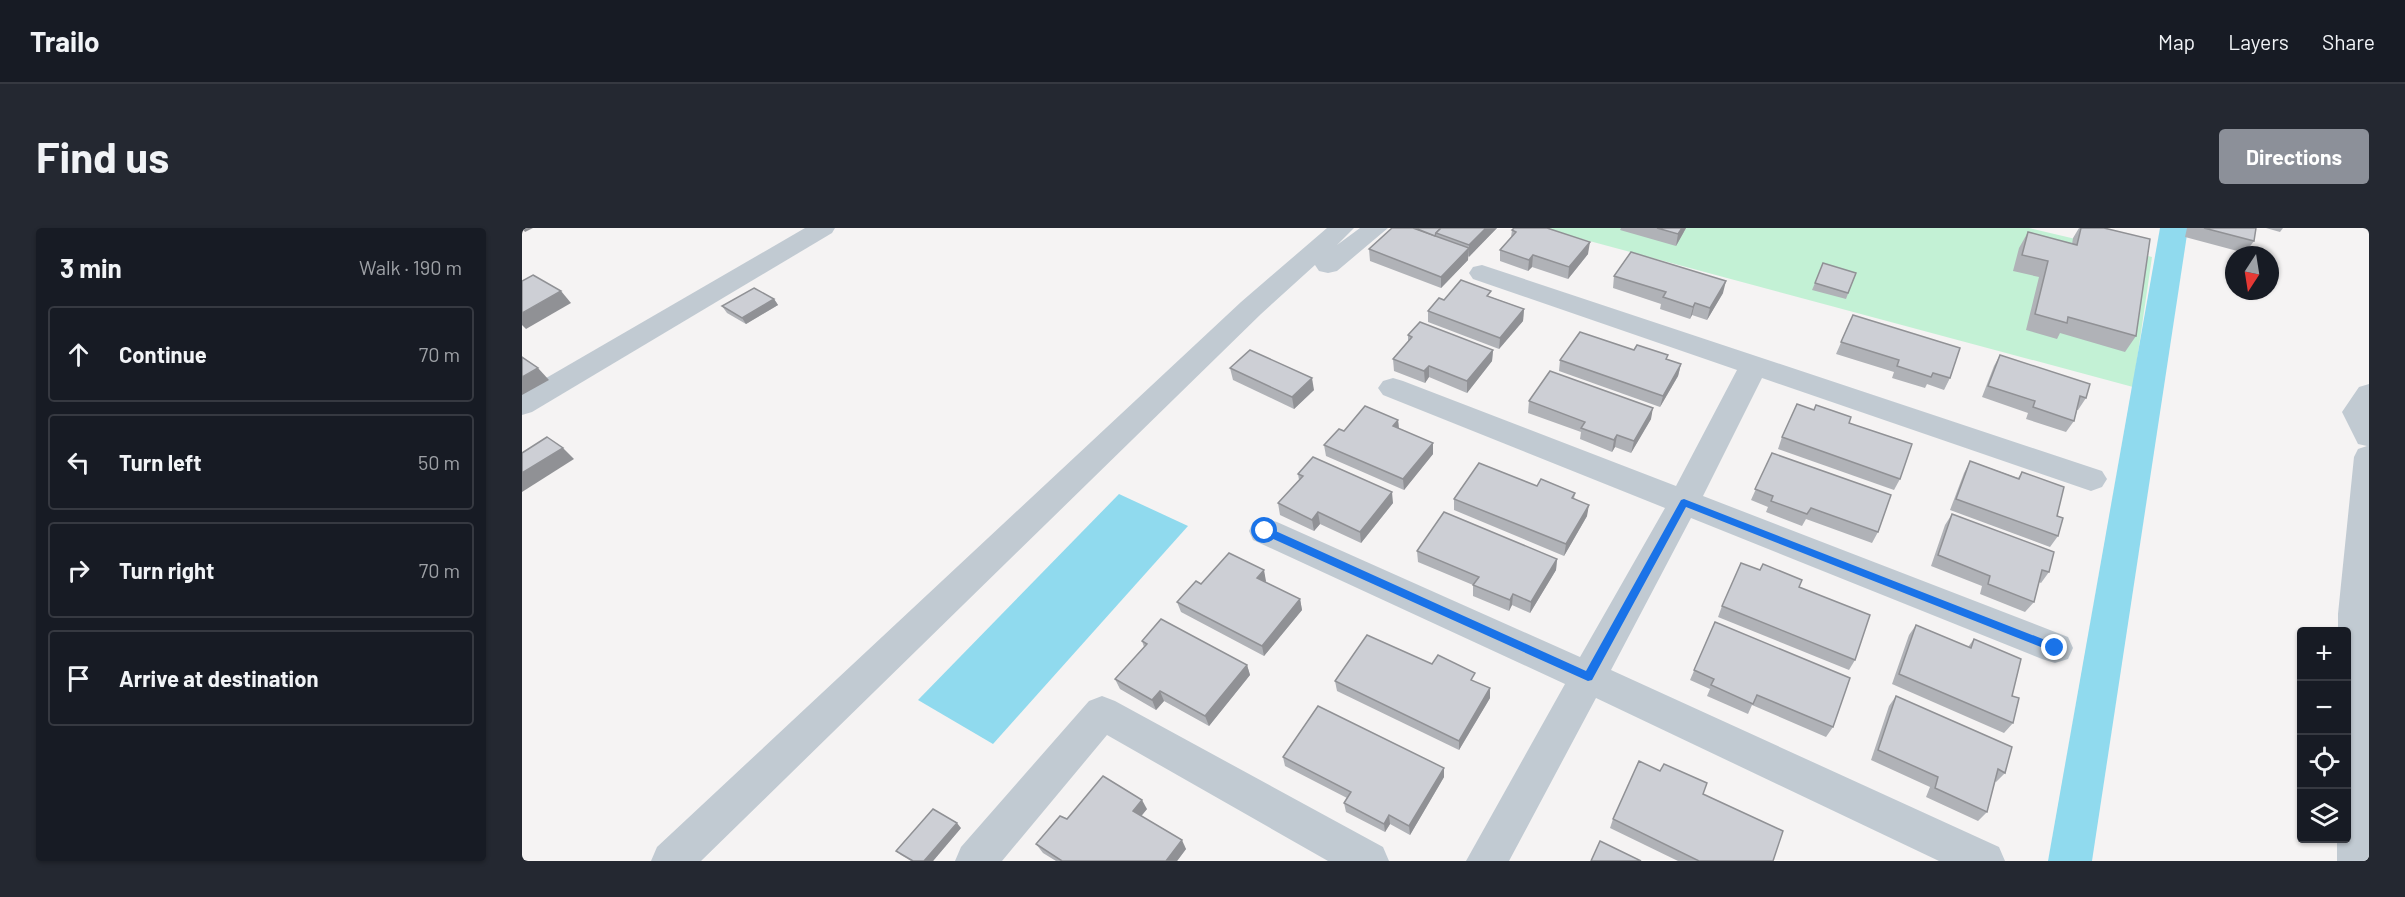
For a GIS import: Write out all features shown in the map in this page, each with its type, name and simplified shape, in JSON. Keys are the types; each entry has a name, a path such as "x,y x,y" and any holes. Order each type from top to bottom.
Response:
{"street":[{"path":"522,405 823,228"},
{"path":"672,861 1251,309 1342,228"},
{"path":"1191,390 1303,285 1376,228"},
{"path":"1482,273 2091,479"},
{"path":"1487,861 1684,502 1754,365"},
{"path":"1393,388 2055,648"},
{"path":"2369,394 2357,412 2369,436"},
{"path":"2358,861 2355,614 2369,457"},
{"path":"1265,531 1588,677 1984,861"},
{"path":"976,861 1102,713 1368,861"}],"green space":[{"path":"1541,228 2029,228 2152,257 2133,387"}],"water":[{"path":"1119,494 1188,526 993,744 918,700"}],"building":[{"path":"1392,228 1413,228 1469,248 1441,277 1369,249"},
{"path":"1415,228 1441,228 1435,236"},
{"path":"1441,228 1486,228 1469,245 1436,233"},
{"path":"1514,228 1547,228 1590,242 1569,267 1533,255 1529,260 1500,250 1516,232 1512,230"},
{"path":"1657,228 1682,228 1678,234"},
{"path":"2081,228 2104,228 2150,239 2136,336 2068,317 2067,323 2035,314 2048,261 2022,255 2028,232 2077,245"},
{"path":"2204,228 2256,228 2254,241"},
{"path":"1631,252 1726,281 1710,308 1695,303 1693,307 1663,297 1666,292 1614,276"},
{"path":"1823,263 1856,273 1848,293 1815,283"},
{"path":"533,275 561,291 522,313 522,281"},
{"path":"1461,280 1491,291 1487,296 1524,309 1500,338 1428,311 1439,298 1444,300"},
{"path":"754,288 774,299 742,318 722,306"},
{"path":"1853,315 1960,348 1950,378 1933,373 1931,377 1897,366 1899,360 1841,342"},
{"path":"1420,322 1493,350 1467,381 1429,366 1424,371 1393,359 1412,337 1408,335"},
{"path":"1580,332 1634,350 1637,345 1668,355 1666,359 1681,364 1663,396 1560,360"},
{"path":"1250,350 1312,378 1292,397 1230,368"},
{"path":"2000,355 2090,384 2086,398 2080,396 2074,421 2033,407 2035,401 1988,386"},
{"path":"522,357 538,368 522,377"},
{"path":"1550,371 1653,408 1634,441 1617,435 1614,440 1581,428 1585,422 1529,401"},
{"path":"1797,404 1814,410 1816,405 1851,417 1849,423 1912,444 1900,479 1782,437"},
{"path":"1365,406 1398,420 1393,426 1433,443 1403,479 1324,445 1339,429 1344,431"},
{"path":"547,437 563,448 522,473 522,453"},
{"path":"1772,453 1891,495 1878,532 1811,508 1807,514 1771,501 1773,496 1755,489"},
{"path":"1313,457 1392,492 1360,532 1318,512 1312,520 1278,503 1303,476 1298,474"},
{"path":"1970,461 2019,479 2022,472 2064,487 2057,516 2063,518 2058,536 1956,499"},
{"path":"1479,463 1537,486 1541,479 1575,493 1572,498 1589,505 1566,544 1454,499"},
{"path":"1444,512 1557,559 1531,602 1513,594 1510,600 1473,585 1479,577 1417,551"},
{"path":"1952,514 2054,552 2049,572 2042,570 2034,602 1988,584 1990,576 1938,555"},
{"path":"1229,553 1264,570 1257,578 1300,599 1262,646 1177,602 1196,581 1201,584"},
{"path":"1741,563 1760,570 1763,564 1802,580 1799,587 1870,615 1855,660 1722,606"},
{"path":"1161,619 1247,665 1205,716 1160,691 1152,700 1115,679 1147,644 1142,641"},
{"path":"1715,622 1850,678 1833,727 1757,695 1753,704 1711,685 1714,679 1694,670"},
{"path":"1916,625 1971,648 1974,639 2021,659 2012,696 2019,698 2013,723 1899,674"},
{"path":"1367,635 1432,664 1438,655 1475,673 1471,680 1490,688 1459,741 1335,681"},
{"path":"1896,696 2012,747 2005,773 1998,769 1987,812 1935,788 1938,777 1878,750"},
{"path":"1318,706 1444,768 1409,826 1389,815 1384,824 1344,803 1351,792 1283,757"},
{"path":"1639,761 1660,771 1664,764 1707,783 1703,794 1783,831 1773,861 1699,861 1613,819"},
{"path":"1103,776 1142,800 1133,811 1182,840 1166,861 1062,861 1036,844 1060,816 1067,819"},
{"path":"933,809 957,823 924,861 913,861 896,851"},
{"path":"1600,841 1641,861 1591,861"}],"waterway":[{"path":"2070,861 2174,228"}],"route":[{"path":"1265,531 1588,677 1684,502 2055,648"}]}
